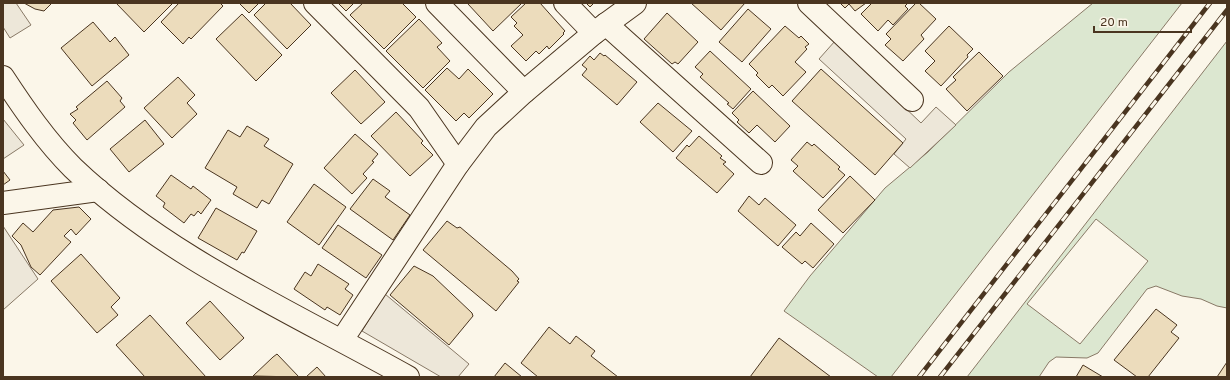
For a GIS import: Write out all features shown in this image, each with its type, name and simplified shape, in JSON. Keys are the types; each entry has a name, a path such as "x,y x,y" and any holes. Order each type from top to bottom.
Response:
{"street":[{"path":"315,3 419,108 458,164"},
{"path":"437,3 524,92"},
{"path":"565,3 600,29 761,163"},
{"path":"342,340 458,164 486,127 524,92 600,29 635,3"},
{"path":"809,3 912,100"},
{"path":"3,78 44,135 72,167 120,209 175,247 244,287 408,377"},
{"path":"3,203 98,190"}],"green space":[{"path":"1093,3 1182,3 891,377 878,377 784,311 810,276 885,188 928,152 1009,72"},
{"path":"1227,41 1227,308 1217,306 1201,299 1182,296 1156,286 1147,289 1098,353 1087,358 1056,357 1049,362 1039,377 967,377","holes":["1096,219 1148,261 1080,344 1027,304"]}],"shaded area":[{"path":"3,3 16,3 31,25 10,38 3,27"},
{"path":"835,41 921,123 936,107 956,125 910,168 894,154 906,139 819,59"},
{"path":"3,119 24,145 3,159"},
{"path":"3,226 38,279 3,310"},
{"path":"385,294 469,364 458,377 441,377 362,331"}],"building":[{"path":"24,3 52,3 44,11 35,9"},
{"path":"116,3 173,3 144,32"},
{"path":"179,3 220,3 223,6 191,39 189,37 183,44 161,22"},
{"path":"239,3 259,3 249,13"},
{"path":"266,3 290,3 311,25 287,49 254,15"},
{"path":"338,3 354,3 346,11"},
{"path":"363,3 402,3 416,17 384,49 350,15"},
{"path":"522,3 493,31 468,4"},
{"path":"526,3 540,3 565,31 563,33 564,34 549,49 547,46 539,54 536,51 526,61 511,46 523,35 514,26 517,23 511,17"},
{"path":"586,3 594,3 590,7"},
{"path":"691,3 745,3 721,30"},
{"path":"840,3 866,3 855,11 849,4 845,8"},
{"path":"872,3 908,3 905,6 908,9 893,25 888,20 878,31 861,14"},
{"path":"916,3 919,3 936,19 921,35 924,39 903,61 885,45 891,39 886,34"},
{"path":"748,9 771,29 742,62 719,42"},
{"path":"667,13 698,42 678,64 675,62 672,64 644,39"},
{"path":"242,14 282,55 256,81 216,39"},
{"path":"419,19 442,43 437,47 450,61 423,88 386,51"},
{"path":"93,22 110,42 115,37 129,55 92,86 61,48"},
{"path":"785,26 799,38 801,36 809,44 805,47 807,49 795,62 806,72 783,96 772,85 769,88 756,75 758,73 749,64"},
{"path":"949,26 973,49 967,55 968,57 941,86 925,71 935,61 925,51"},
{"path":"710,51 751,89 733,109 727,104 729,103 700,77 703,74 695,67"},
{"path":"979,52 1003,76 967,111 946,89 956,80 953,77"},
{"path":"600,53 604,56 605,55 637,82 617,105 582,75 587,69 582,65 590,56 594,60"},
{"path":"447,68 459,79 468,69 493,94 469,118 464,113 456,121 425,90"},
{"path":"821,69 903,143 875,175 792,101"},
{"path":"355,70 385,102 361,124 331,93"},
{"path":"178,77 195,95 187,103 197,114 172,138 144,108"},
{"path":"107,81 122,98 120,101 125,107 87,140 73,123 76,120 70,114 78,109 76,107"},
{"path":"753,91 790,126 775,142 757,125 749,133 737,122 739,120 732,113"},
{"path":"658,103 692,131 673,152 640,122"},
{"path":"396,112 423,141 421,143 433,155 410,176 371,136"},
{"path":"145,120 164,144 129,172 110,149"},
{"path":"247,126 269,139 264,146 293,164 269,204 262,200 257,208 233,194 237,187 205,168 228,130 240,137"},
{"path":"355,134 378,154 372,161 374,162 363,174 367,178 352,194 324,168"},
{"path":"699,136 722,156 720,158 726,162 723,164 734,174 717,193 676,158 687,145 689,147"},
{"path":"807,142 812,146 814,144 840,167 838,169 845,175 823,198 793,171 798,166 791,160"},
{"path":"3,171 10,180 3,185"},
{"path":"171,175 191,189 193,186 211,200 201,214 198,211 194,216 191,214 184,223 163,207 165,203 156,196"},
{"path":"850,176 875,200 843,233 818,210"},
{"path":"373,179 390,191 385,197 410,215 393,240 350,209"},
{"path":"314,184 346,207 319,245 287,222"},
{"path":"749,196 759,205 765,198 796,225 778,246 738,211"},
{"path":"79,207 91,219 76,235 71,229 64,236 71,242 40,275 31,267 21,245 12,236 23,223 33,232 53,210"},
{"path":"216,208 257,231 244,253 242,252 237,260 198,238"},
{"path":"447,221 457,228 460,227 512,271 519,279 517,281 519,282 496,311 423,250"},
{"path":"811,223 834,244 813,268 805,261 802,264 782,247 796,232 800,236"},
{"path":"338,225 382,255 366,278 322,248"},
{"path":"81,254 120,298 111,307 118,315 97,333 51,281"},
{"path":"318,264 349,284 345,289 353,295 340,315 327,307 325,310 294,289 305,272 311,276"},
{"path":"414,266 433,276 472,313 473,316 449,345 390,295"},
{"path":"210,301 244,338 220,360 186,323"},
{"path":"1156,309 1177,325 1171,332 1179,338 1148,377 1137,377 1114,360"},
{"path":"150,315 206,377 145,377 116,345"},
{"path":"549,327 570,344 576,336 595,351 591,356 618,377 538,377 521,363"},
{"path":"779,338 831,377 750,377"},
{"path":"277,354 299,377 253,376 273,357"},
{"path":"1227,362 1227,377 1217,377"},
{"path":"505,363 522,377 494,377"},
{"path":"1083,365 1103,377 1076,377"},
{"path":"317,367 326,377 306,377"}],"railway":[{"path":"919,377 1210,3"},
{"path":"940,377 1227,10"}]}
